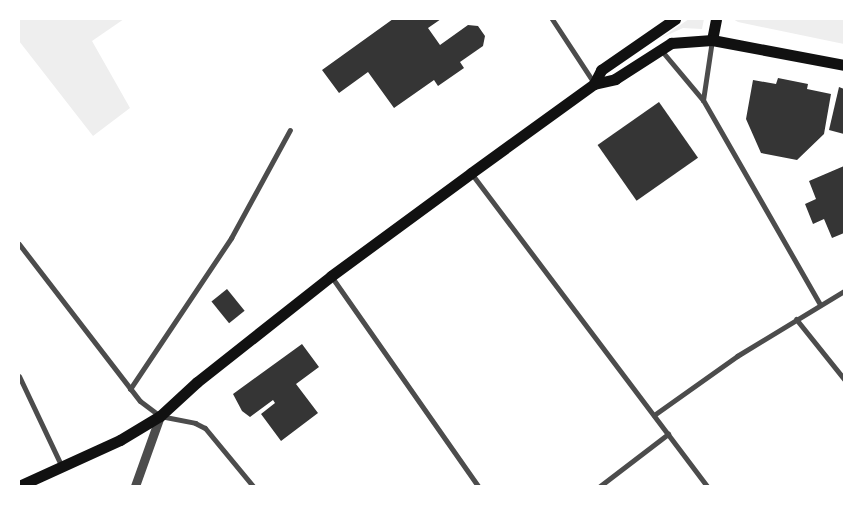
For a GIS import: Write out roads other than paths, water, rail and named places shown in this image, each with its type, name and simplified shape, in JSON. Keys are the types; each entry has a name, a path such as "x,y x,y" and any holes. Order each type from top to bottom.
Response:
{"main road":[{"path":"594,84 601,70 675,19"},
{"path":"712,40 716,19"},
{"path":"19,486 62,467 160,416 197,382 331,276 471,173 594,84 615,79 660,50 680,41 712,40 844,65"}],"street":[{"path":"552,19 594,84"},
{"path":"703,100 712,40"},
{"path":"660,50 703,100 820,304"},
{"path":"130,389 231,238 290,130"},
{"path":"471,173 707,486"},
{"path":"19,244 143,404 160,416 195,423 205,428 253,486"},
{"path":"331,276 478,486"},
{"path":"654,415 796,319 844,291"},
{"path":"796,319 844,379"},
{"path":"19,376 62,467"},
{"path":"135,486 160,416"},
{"path":"600,486 668,434"}]}
